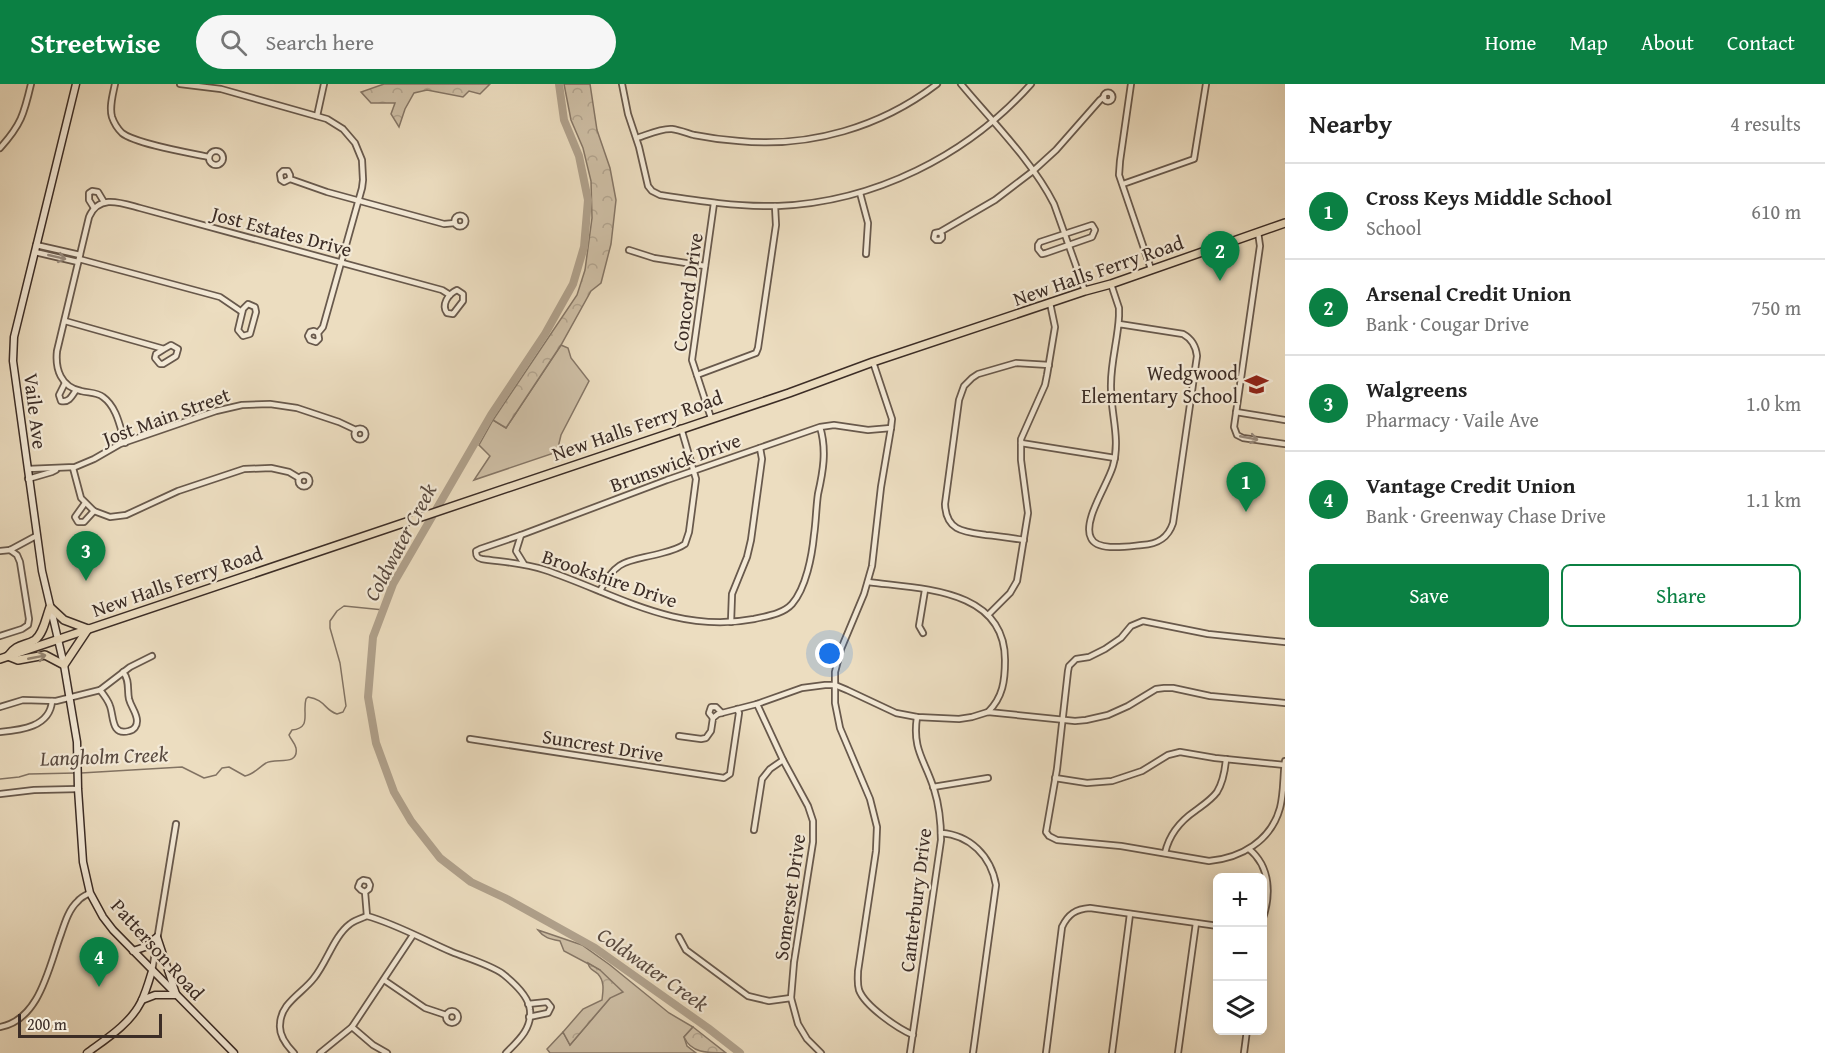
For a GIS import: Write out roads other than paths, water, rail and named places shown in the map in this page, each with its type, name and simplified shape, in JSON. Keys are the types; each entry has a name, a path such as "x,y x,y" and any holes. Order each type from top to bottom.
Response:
{"main road":[{"name":"Vaile Ave","path":"58,639 36,536 14,361 14,337 76,84"},
{"name":"New Halls Ferry Road","path":"2,657 789,393 873,362 1111,284 1151,268 1285,223"},
{"path":"50,608 64,620 88,629 64,665 45,655 24,660 2,657 17,646 38,636 50,608"},
{"name":"Patterson Road","path":"58,639 71,698 77,742 83,862 90,893 104,917 133,951 234,1053"},
{"path":"133,951 145,947 158,937 176,995 155,995 142,1000"},
{"path":"87,1053 130,1017 142,1000 152,971"}],"street":[{"path":"0,148 20,123 31,84"},
{"path":"115,84 111,114 122,133 130,138 210,157"},
{"path":"180,84 221,89 327,119 343,129 355,143 360,153 363,172 362,188 323,327 318,333"},
{"path":"317,116 324,84"},
{"path":"622,84 628,114 637,138 648,186 652,192 745,206 817,202 860,193 904,176 936,161 964,143 992,121 1030,84"},
{"path":"637,138 670,129 708,138 742,142 812,138 837,133 880,118 904,106 937,84"},
{"path":"961,84 1033,171 1054,204 1085,291"},
{"path":"1131,84 1119,175 1151,268"},
{"path":"1122,184 1194,159 1206,84"},
{"path":"940,232 995,200 1033,171 1056,150 1104,98"},
{"path":"290,179 327,192 444,224 455,223"},
{"name":"Jost Estates Drive","path":"76,390 70,400 61,401 59,395 65,383 57,367 56,358 89,217 94,208 89,200 89,193 92,191 98,192 104,202 123,203 442,290 450,295"},
{"path":"860,193 868,223 866,254"},
{"path":"94,208 104,202"},
{"name":"Concord Drive","path":"711,418 692,360 714,203"},
{"path":"697,375 756,353 776,225 775,206"},
{"path":"1092,225 1094,227 1092,237 1042,254 1038,249 1040,242 1064,233 1092,225"},
{"path":"1258,232 1260,246 1234,427 1237,435 1243,438 1285,444"},
{"path":"36,248 220,297 242,312"},
{"path":"629,250 654,258 705,266"},
{"path":"1111,284 1119,308 1111,381 1117,440 1113,468 1091,517 1089,528 1091,539 1095,544 1106,547 1152,544 1162,540 1170,531 1197,363 1197,351 1194,344 1183,334 1119,324"},
{"path":"457,290 464,298 456,311 450,314 444,309 450,295 457,290"},
{"path":"988,615 1015,588 1017,581 1028,513 1021,443 1023,432 1045,385 1055,327 1050,303"},
{"path":"248,304 255,307 252,330 247,336 243,336 238,330 242,312 244,306 248,304"},
{"path":"65,321 164,349 171,345 175,346 178,353 172,359 160,364 155,358 156,354 164,349"},
{"path":"873,362 892,419 891,428 868,582 840,649 835,686 840,728 870,799 877,827 876,851 858,971 858,988 874,1009 913,1035"},
{"path":"1024,540 962,531 948,520 945,504 958,412 961,393 972,378 1010,363 1049,365"},
{"path":"65,383 76,390 102,396 114,408 125,442"},
{"name":"Jost Main Street","path":"28,479 56,470 73,468 125,442 235,406 251,404 297,408 356,430"},
{"path":"1236,412 1285,420"},
{"name":"Brunswick Drive","path":"476,555 476,551 480,549 820,427 834,425 868,430 891,428"},
{"name":"Brookshire Drive","path":"476,555 482,560 524,564 547,571 670,617 697,622 731,622 781,612 791,605 812,558 824,461 823,435 820,427"},
{"path":"600,591 608,576 623,563 674,550 685,544 689,532 696,479 681,428"},
{"path":"1021,443 1115,458"},
{"path":"731,622 732,594 751,540 762,459 760,448"},
{"name":"Jost Main Street","path":"27,470 51,468 56,470"},
{"path":"73,468 79,493 85,503 94,511 110,517 126,515 178,491 244,469 271,468 289,472 299,478"},
{"path":"85,503 76,514 78,522 86,521 94,511"},
{"name":"Brookshire Drive","path":"521,535 516,551 524,564"},
{"path":"0,551 10,550 36,536"},
{"path":"0,636 28,625 20,562 17,555 10,550"},
{"path":"868,582 948,594 967,600 988,615 1001,637 1005,656 1000,697 988,712"},
{"path":"923,633 919,626 925,590"},
{"path":"1055,778 1087,783 1112,781 1142,771 1174,752 1226,759 1285,763 1280,807 1274,823 1265,836 1249,849 1232,857 1209,861 1110,845 1057,840 1048,836 1046,827 1055,778 1068,671 1071,662 1097,654 1120,638 1131,626 1143,621 1208,634 1285,642"},
{"path":"0,707 23,700 52,701 100,690 130,667 152,656"},
{"path":"100,690 111,709 114,726 118,731 123,732 134,728 137,720 130,702 128,680 123,672"},
{"path":"713,718 722,713 757,704 802,688 825,685 835,686 884,708 917,717 959,719 988,712 1075,721 1096,718 1128,706 1156,689 1164,688 1210,696 1285,703"},
{"path":"0,732 17,731 37,724 50,712 52,701"},
{"name":"Somerset Drive","path":"757,704 808,806 814,827 791,998"},
{"path":"679,736 706,738 711,731 713,718 709,713 711,707 716,707 722,713"},
{"name":"Suncrest Drive","path":"470,739 724,778 730,774 739,713 737,709"},
{"name":"Canterbury Drive","path":"910,1053 941,833 933,787 915,743 917,717"},
{"path":"1165,853 1168,842 1178,826 1185,818 1206,804 1218,790 1224,775 1226,759"},
{"path":"754,830 762,779 770,769 783,760"},
{"path":"933,787 988,778"},
{"path":"0,794 78,787"},
{"path":"152,971 176,824"},
{"path":"941,833 962,838 981,851 992,869 996,885 973,1053"},
{"path":"1249,849 1256,854 1264,873"},
{"path":"1267,880 1267,907"},
{"path":"365,892 367,916"},
{"path":"0,1027 17,1021 34,1003 67,918 79,900 90,893"},
{"path":"1046,1053 1062,927 1076,910 1090,908 1213,925"},
{"path":"1112,1053 1130,914"},
{"path":"294,1053 283,1038 279,1026 283,1012 314,978 336,941 350,924 367,916 384,921 501,972 518,988 530,1010 528,1028 506,1053"},
{"path":"1178,1053 1196,923"},
{"path":"320,1053 352,1027 412,935"},
{"path":"679,937 686,950 748,996 769,1001 791,998 798,1024 807,1039 821,1053"},
{"path":"384,980 425,1008 446,1015"},
{"path":"528,1004 547,1002 551,1007 548,1013 529,1017"},
{"path":"352,1027 373,1045 387,1053"},
{"path":"1244,1053 1246,1035"}],"waterway":[{"name":"Coldwater Creek","path":"559,84 564,120 579,156 588,200 584,247 573,284 545,334 491,415 393,584 373,637 368,697 376,743 394,792 411,821 440,858 471,882 505,898 595,948 740,1053"},
{"name":"Langholm Creek","path":"81,773 182,767 204,778 216,775 222,768 229,767 245,776 270,761 294,758 296,748 289,735 292,730 298,729 304,723 306,699 314,698 337,714 343,712 346,706 340,663 330,621 344,606 384,610"},
{"name":"Langholm Creek","path":"0,779 29,774 76,773"}],"place":[{"name":"Arsenal Credit Union","path":"1220,281"},
{"name":"Wedgwood Elementary School","path":"1256,384"},
{"name":"Cross Keys Middle School","path":"1246,512"},
{"name":"Walgreens","path":"86,581"},
{"name":"Vantage Credit Union","path":"99,987"}]}
